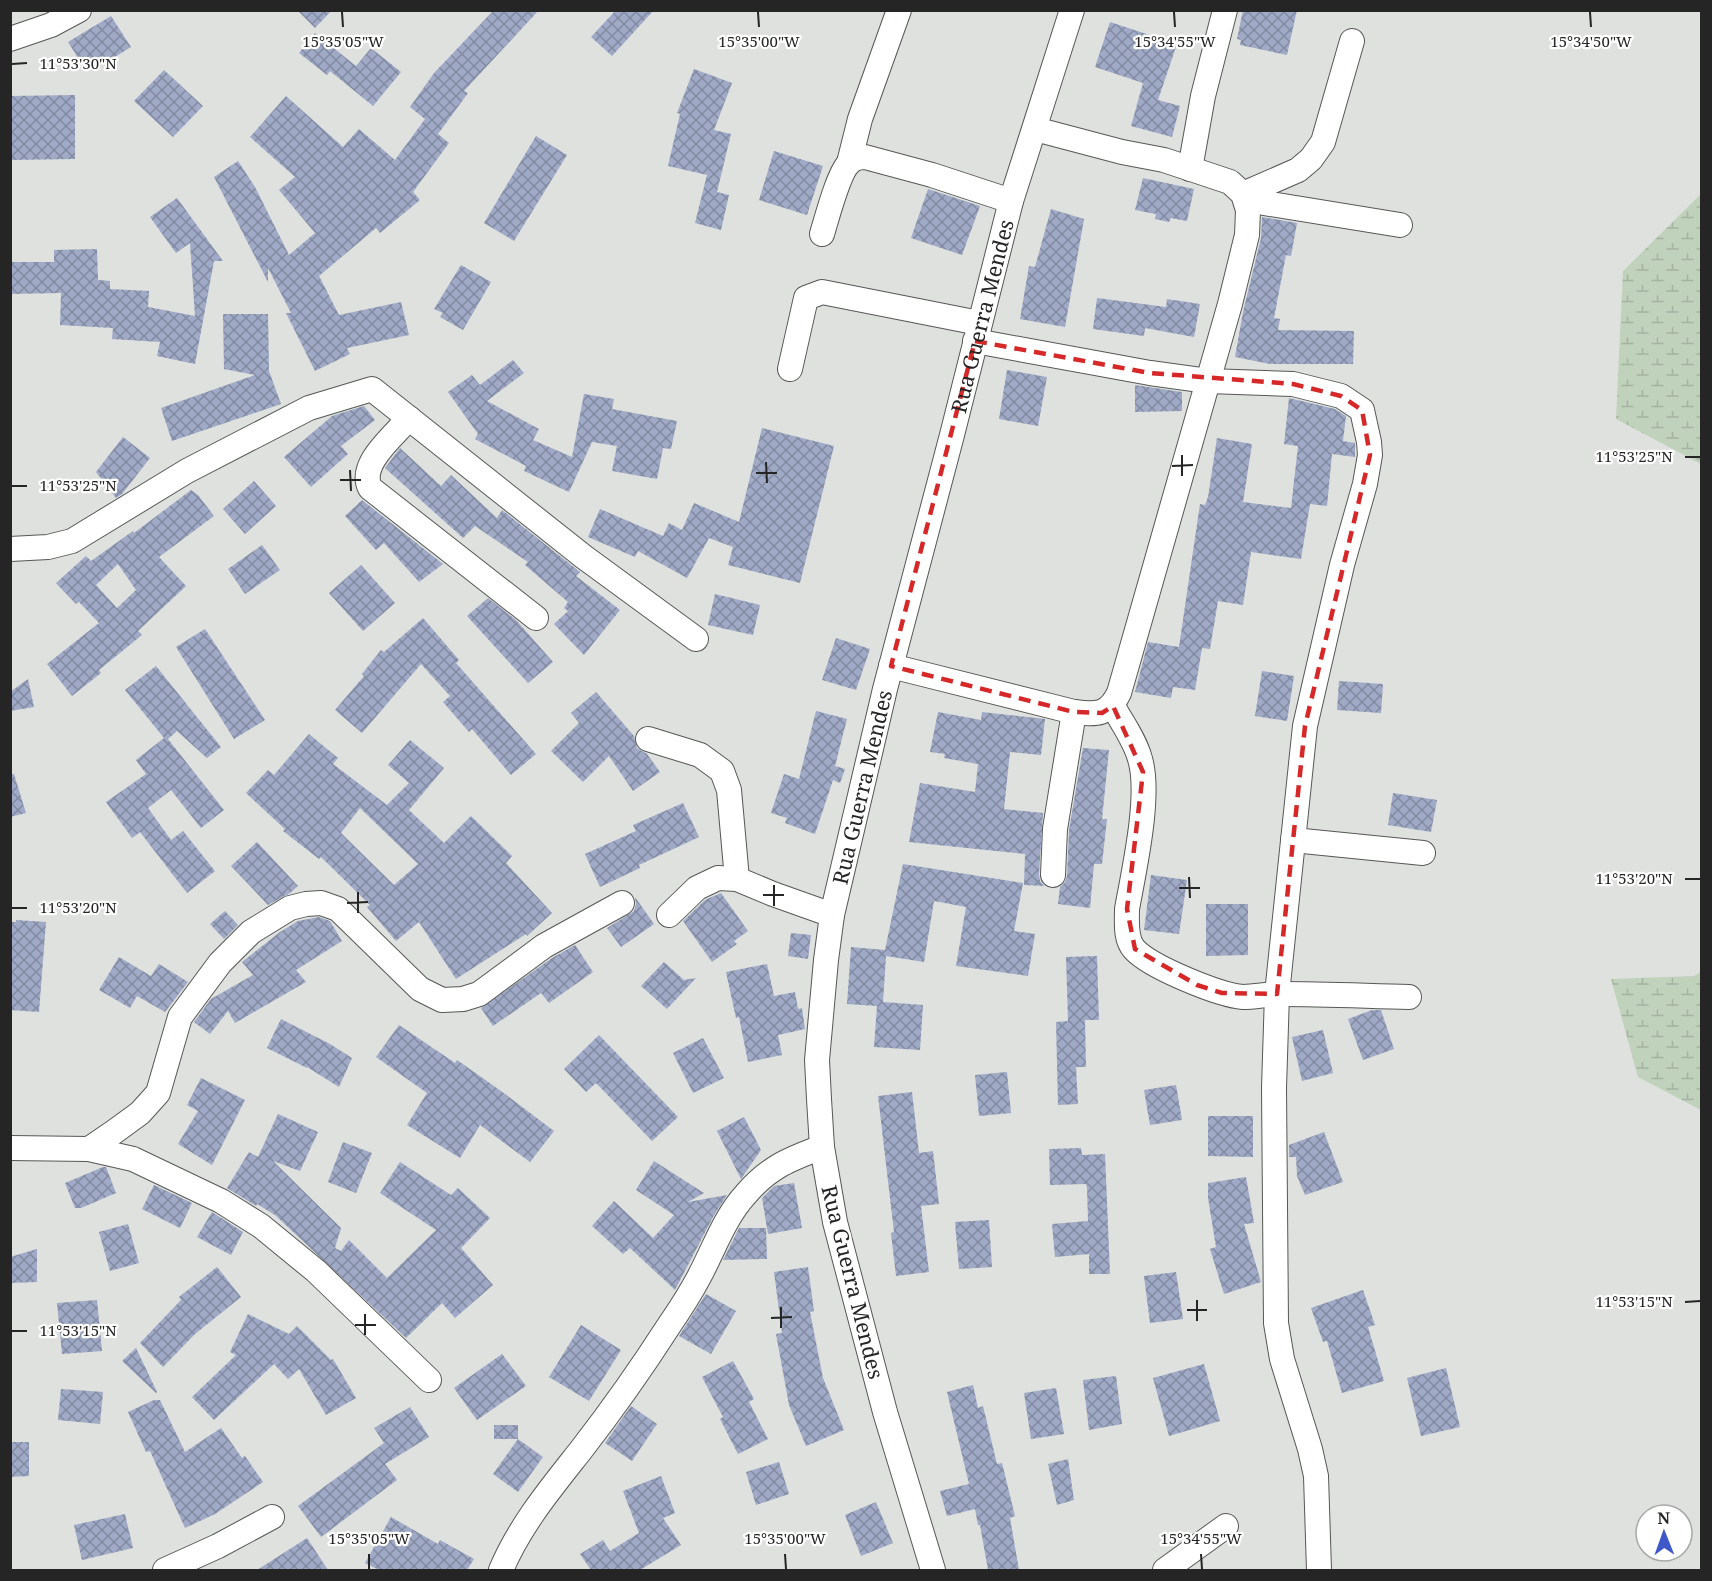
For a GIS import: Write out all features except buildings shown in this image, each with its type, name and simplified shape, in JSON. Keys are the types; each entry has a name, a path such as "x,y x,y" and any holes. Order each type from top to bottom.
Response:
{"street":[{"path":"10,39 51,25 80,10"},
{"path":"822,234 838,184 849,163 860,119 899,10"},
{"name":"Rua Guerra Mendes","path":"933,1570 856,1310 835,1222 822,1147 818,1060 826,960 832,915 891,666 977,332 1011,201 1072,10"},
{"path":"1190,169 1203,96 1225,10"},
{"path":"1244,197 1298,170 1311,159 1323,142 1352,41"},
{"path":"891,666 1074,712 1102,713 1113,706 1119,693 1208,381 1247,235 1248,210 1244,197 1230,182 1164,160 1122,152 1035,129"},
{"path":"849,163 854,159 865,157 932,175 1011,201"},
{"path":"1244,197 1400,225"},
{"path":"790,369 806,298 822,292 1150,373 1208,381 1293,384 1330,392 1341,396 1362,410 1370,455 1365,484 1342,565 1305,726 1277,994 1274,1088 1276,1323 1282,1359 1316,1476 1319,1570"},
{"path":"10,549 48,547 72,541 188,471 309,408 372,389 575,550 696,639"},
{"path":"409,418 371,462 367,480 370,488 536,618"},
{"path":"1113,706 1131,737 1140,757 1143,772 1144,792 1127,909 1127,927 1134,949 1149,960 1197,985 1243,997 1277,994 1409,998"},
{"path":"1053,875 1055,829 1074,712"},
{"path":"648,739 700,755 722,771 729,790 737,879"},
{"path":"1293,840 1423,853"},
{"path":"669,915 697,888 718,878 737,879 832,915"},
{"path":"89,1149 140,1113 158,1093 180,1017 220,963 251,932 290,908 321,903 338,909 420,990 442,1000 463,999 479,994 544,946 622,903"},
{"path":"501,1570 516,1538 531,1515 600,1425 671,1323 699,1277 726,1220 745,1195 763,1177 785,1161 822,1147"},
{"path":"10,1148 89,1149 133,1159 221,1201 261,1226 316,1271 429,1380"},
{"path":"165,1570 218,1546 272,1517"},
{"path":"1165,1570 1226,1526"}],"highlighted area":[{"path":"975,341 1150,373 1293,384 1341,396 1362,410 1370,455 1305,726 1277,994 1222,993 1197,985 1135,949 1127,909 1143,772 1113,706 1102,713 1074,712 891,666"}],"green space":[{"path":"1701,194 1701,464 1616,419 1623,271"},
{"path":"1701,972 1701,1110 1638,1077 1611,979 1694,976"}]}
